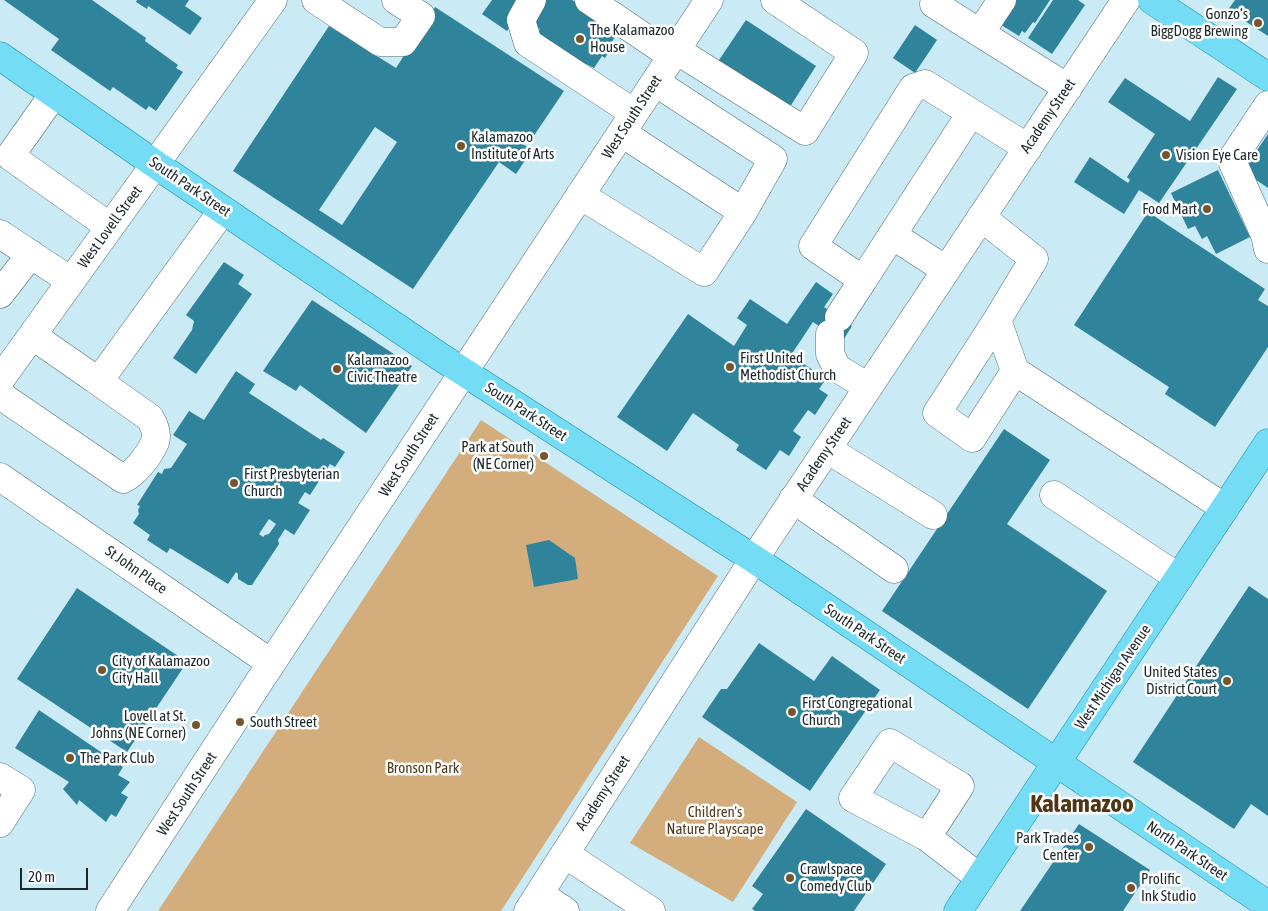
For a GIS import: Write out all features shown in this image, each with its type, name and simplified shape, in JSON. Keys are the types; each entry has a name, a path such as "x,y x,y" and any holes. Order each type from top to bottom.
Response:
{"main road":[{"path":"1152,0 1268,77"},
{"name":"South Park Street","path":"0,56 155,164 464,372 754,559 1056,763"},
{"name":"West Michigan Avenue","path":"958,911 1225,508 1266,452"},
{"name":"North Park Street","path":"1056,763 1265,897"}],"street":[{"name":"West Lovell Street","path":"5,364 33,336 274,0"},
{"path":"316,0 380,42 403,42 421,16 396,0"},
{"path":"532,0 521,20 528,43 743,212"},
{"path":"590,0 674,53 805,131 854,53 775,0"},
{"name":"West South Street","path":"110,911 271,663 709,0"},
{"path":"980,33 1002,0"},
{"name":"Academy Street","path":"533,902 754,559 1126,0"},
{"path":"934,4 1068,88"},
{"path":"580,195 704,272 743,212 773,159 655,82"},
{"path":"863,280 813,246 913,88 925,84 1028,148"},
{"path":"54,94 5,153 110,227"},
{"path":"1267,239 1232,163 1234,156 1268,106"},
{"path":"868,387 837,368 830,354 834,326 971,113"},
{"path":"95,379 101,378 223,210"},
{"path":"981,218 1034,259 937,413 972,438 1015,371"},
{"path":"0,234 71,281"},
{"path":"892,235 946,270"},
{"path":"0,294 31,254"},
{"path":"996,320 1015,371 1225,508"},
{"path":"0,395 123,479 132,475 156,441 155,428 150,418 33,336"},
{"path":"827,449 932,515"},
{"name":"St John Place","path":"0,477 271,663"},
{"path":"1054,495 1179,578"},
{"path":"794,499 894,569"},
{"path":"0,777 21,790 0,823"},
{"path":"927,837 980,878"},
{"path":"564,854 651,911"},
{"path":"533,902 564,911"}],"green space":[{"name":"Bronson Park","path":"481,420 718,576 501,911 158,911"},
{"name":"Children's Nature Playscape","path":"699,737 797,802 733,902 630,843"}],"building":[{"path":"4,0 92,0 146,38 145,41 178,65 176,68 183,72 156,111 149,106 146,110 113,87 110,91 51,50 59,39"},
{"path":"137,0 189,0 185,6 202,18 190,35 148,6 147,9 136,2"},
{"path":"492,0 520,0 526,4 507,31 482,14"},
{"name":"The Kalamazoo House","path":"538,0 572,0 619,30 605,58 602,56 594,68 586,64 585,66 537,33 540,29 535,27 537,24 526,17"},
{"path":"1014,0 1050,0 1035,23 1033,22 1025,33 1022,31 1019,36 998,23"},
{"path":"1053,0 1078,0 1085,5 1052,54 1028,38"},
{"name":"Gonzo’s BiggDogg Brewing","path":"1235,0 1268,0 1268,36 1228,10"},
{"name":"Kalamazoo Institute of Arts","path":"435,7 564,91 529,143 516,135 515,139 532,150 516,174 499,162 413,289 233,171 329,26 396,68","holes":["375,127 397,142 342,225 319,210"]},
{"path":"746,20 816,66 786,113 715,66"},
{"path":"915,25 937,40 915,73 893,58"},
{"name":"Vision Eye Care","path":"1218,77 1237,89 1159,203 1139,190 1124,214 1074,182 1090,157 1128,183 1130,180 1127,177 1155,134 1108,102 1125,78 1190,121"},
{"path":"1268,134 1268,188 1243,171"},
{"name":"Food Mart","path":"1218,170 1250,237 1216,254 1207,236 1202,239 1195,226 1188,229 1171,193"},
{"path":"1148,212 1265,289 1258,300 1268,306 1268,347 1215,427 1165,394 1169,387 1074,325"},
{"path":"224,262 244,275 238,284 252,294 196,374 173,358 192,330 194,321 186,315"},
{"name":"First United Methodist Church","path":"816,282 833,294 824,307 852,326 842,342 813,322 791,355 826,379 819,389 828,395 815,415 808,410 793,431 801,437 789,456 780,450 766,470 736,450 739,445 693,413 667,451 617,417 688,314 734,346 747,325 737,318 750,299 787,324"},
{"name":"Kalamazoo Civic Theatre","path":"312,300 412,366 366,433 300,385 296,391 263,371"},
{"name":"First Presbyterian Church","path":"236,371 255,384 249,393 321,440 323,438 345,452 335,467 330,464 310,495 305,492 298,503 310,510 294,535 285,529 278,540 279,544 252,585 248,585 238,579 236,572 228,584 170,548 167,553 147,540 150,535 133,523 139,514 140,506 137,505 158,472 162,474 164,469 171,468 187,444 173,435 189,411 204,420","holes":["269,519 276,524 269,534 263,537 259,534"]},
{"path":"1004,429 1050,460 1007,524 1107,591 1028,709 882,611"},
{"path":"549,540 575,558 578,579 534,587 526,545"},
{"name":"United States District Court","path":"1249,586 1268,599 1268,816 1251,804 1234,829 1133,762"},
{"name":"City of Kalamazoo City Hall","path":"77,588 187,662 127,752 17,679"},
{"path":"759,643 814,681 832,656 880,690 810,791 702,717 721,689 727,689"},
{"name":"The Park Club","path":"39,710 123,767 118,775 130,782 121,793 128,797 116,817 111,814 106,822 79,800 77,805 63,789 69,782 15,748"},
{"path":"806,809 886,864 854,911 755,911 752,909 763,894 752,886"},
{"name":"Park Trades Center","path":"1079,824 1150,870 1123,911 1020,911"}],"place":[{"name":"Gonzo’s BiggDogg Brewing","path":"1258,23"},
{"name":"The Kalamazoo House","path":"580,39"},
{"name":"Kalamazoo Institute of Arts","path":"461,146"},
{"name":"Vision Eye Care","path":"1166,155"},
{"name":"Food Mart","path":"1207,209"},
{"name":"First United Methodist Church","path":"730,367"},
{"name":"Kalamazoo Civic Theatre","path":"337,369"},
{"name":"Park at South (NE Corner)","path":"544,456"},
{"name":"First Presbyterian Church","path":"234,483"},
{"name":"City of Kalamazoo City Hall","path":"102,670"},
{"name":"United States District Court","path":"1227,681"},
{"name":"First Congregational Church","path":"792,712"},
{"name":"South Street","path":"240,722"},
{"name":"Lovell at St. Johns (NE Corner)","path":"196,725"},
{"name":"The Park Club","path":"70,758"},
{"name":"Park Trades Center","path":"1089,847"},
{"name":"Crawlspace Comedy Club","path":"790,878"},
{"name":"Prolific Ink Studio","path":"1131,888"}],"district":[{"name":"Kalamazoo","path":"1082,804"}]}
